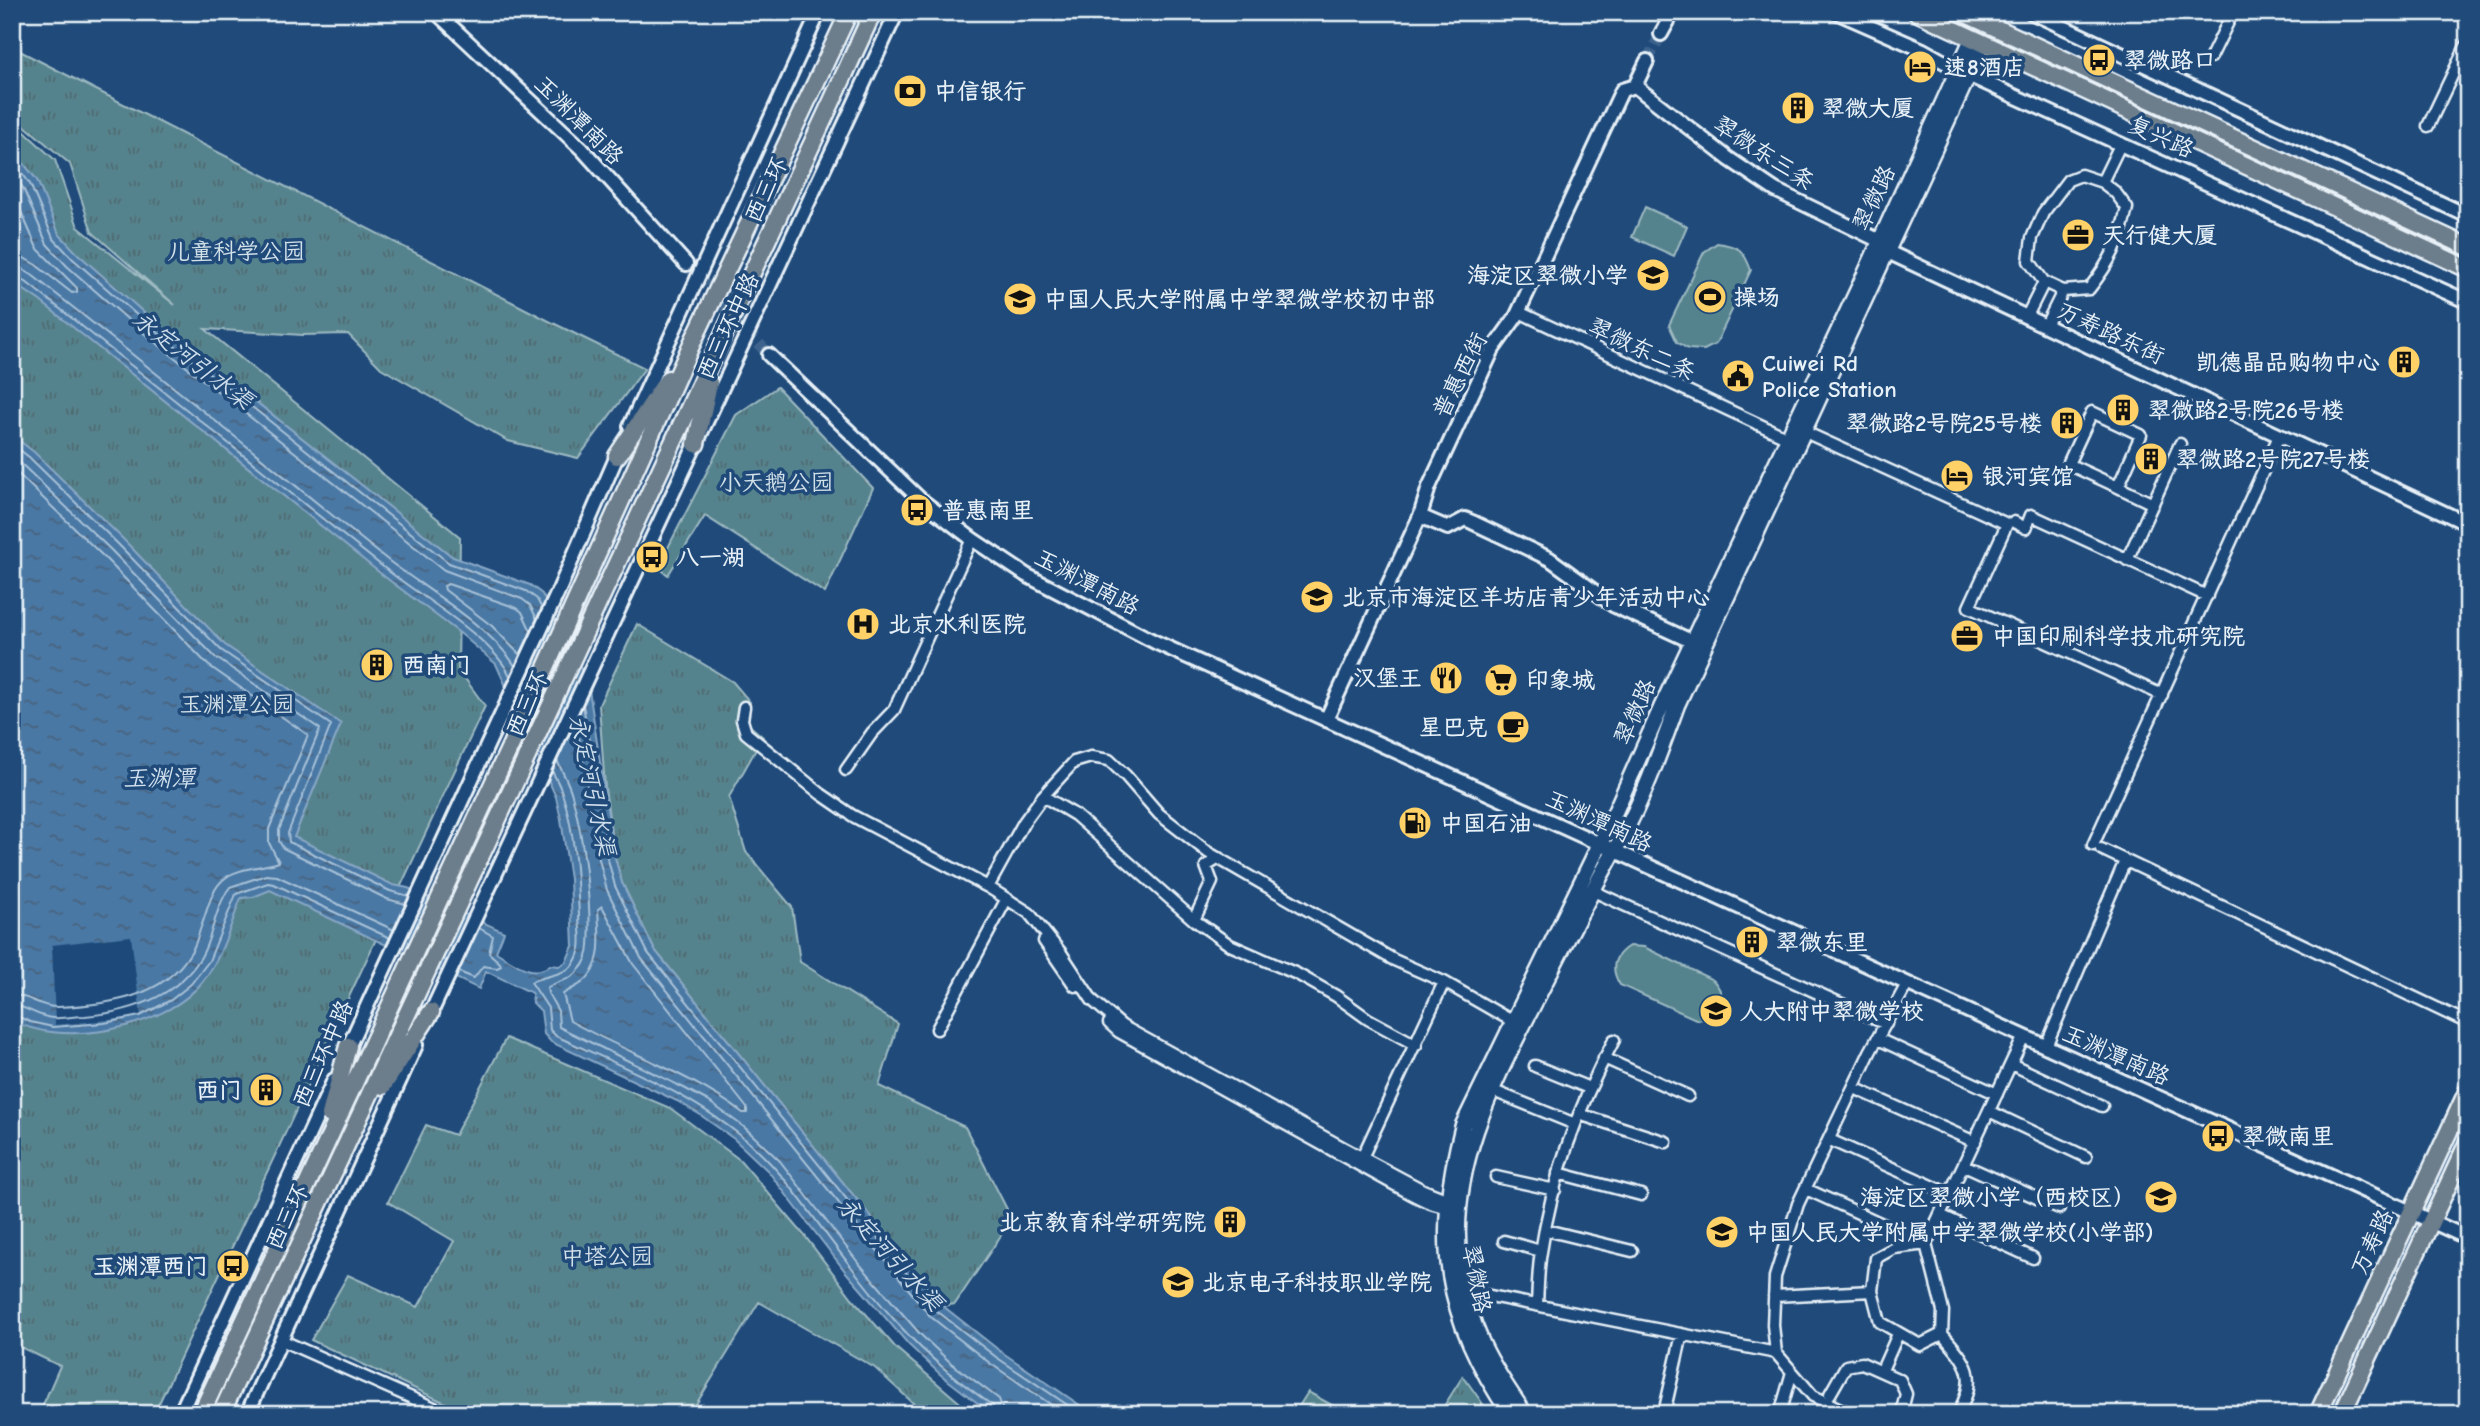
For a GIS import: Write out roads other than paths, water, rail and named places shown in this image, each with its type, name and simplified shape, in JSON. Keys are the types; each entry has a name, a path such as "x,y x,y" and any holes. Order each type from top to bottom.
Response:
{"main road":[{"name":"西三环","path":"201,1414 515,736 694,340 849,12"},
{"name":"西三环","path":"221,1414 873,12"},
{"name":"复兴路","path":"1916,12 2468,269"},
{"name":"复兴路","path":"1962,12 1989,18 2468,247"},
{"name":"翠微路","path":"1525,1414 1479,1340 1465,1291 1451,1204 1453,1163 1463,1125 1512,1021 1607,848 1623,835 1683,692 1805,432 1884,247 1977,42"},
{"name":"翠微路","path":"1510,1414 1470,1347 1455,1305 1445,1225 1451,1204 1491,1090 1591,890 1693,642 1788,438 1884,247"},
{"path":"617,456 694,340"},
{"path":"696,444 715,354"},
{"path":"351,1135 431,1012"},
{"path":"319,1156 348,1046"},
{"name":"万寿路","path":"2318,1414 2468,1090"},
{"name":"万寿路","path":"2342,1414 2468,1142"}],"street":[{"name":"玉渊潭南路","path":"436,12 582,149 686,264"},
{"name":"西三环中路","path":"180,1414 558,592 819,12"},
{"name":"西三环中路","path":"431,1012 897,12"},
{"path":"1661,34 1672,12"},
{"name":"复兴路","path":"1836,12 2468,302"},
{"path":"2031,12 2468,216"},
{"path":"2211,57 2233,12"},
{"path":"2428,126 2468,42"},
{"name":"普惠西街","path":"1326,720 1493,349 1519,312 1622,90 1635,86 1647,61"},
{"name":"翠微东三条","path":"1635,86 1728,159 1775,190 1884,247"},
{"path":"2102,182 2120,143"},
{"path":"2081,175 2102,182 2115,192 2127,208 2122,233 2109,264 2089,289 2063,290 2044,282 2029,261 2032,238 2043,212 2067,180 2081,175"},
{"name":"万寿路东街","path":"1884,247 2468,524"},
{"path":"2027,316 2044,282"},
{"path":"2046,325 2063,290"},
{"name":"翠微东二条","path":"1519,312 1788,438"},
{"name":"玉渊潭南路","path":"769,355 921,500 972,539 1027,575 1155,642 2468,1238"},
{"path":"2118,487 2141,435 2092,412 2068,464 2153,504"},
{"path":"1805,432 2007,524 1969,607 2162,695"},
{"path":"2279,436 2162,695 2097,847 2468,1023"},
{"path":"2127,560 2180,444"},
{"path":"2014,523 2026,528 2031,515 2207,596"},
{"path":"1420,516 1448,528 1465,519 1472,522 1550,559 1613,605 1693,642"},
{"path":"846,770 872,733 894,710 972,539"},
{"path":"744,707 742,720 746,733 821,794 853,816 988,887 1029,913 1054,943 1092,1000 1122,1026 1361,1161 1451,1204"},
{"path":"988,887 1024,822 1074,762 1091,757 1109,760 1159,814 1209,853 1394,960 1444,982 1512,1021"},
{"path":"1043,796 1075,815 1194,920 1230,945 1297,974 1336,996 1368,1019 1416,1045"},
{"path":"1194,920 1212,882 1206,866 1219,858"},
{"path":"2046,1046 2125,861"},
{"path":"1591,890 1886,1024"},
{"path":"937,1028 1006,900"},
{"path":"1361,1161 1444,982"},
{"path":"1851,1414 1812,1396 1776,1353 1773,1325 1775,1277 1798,1204 1907,984"},
{"path":"247,1414 431,1012"},
{"path":"1958,1414 1969,1393 1970,1377 1962,1356 1942,1334 1942,1311 1926,1244 2024,1036"},
{"path":"1878,1039 1997,1094"},
{"path":"1537,1305 1541,1251 1558,1174 1589,1087 1614,1040"},
{"path":"1604,1058 1688,1096"},
{"path":"2011,1064 2102,1106"},
{"path":"1535,1066 1589,1087"},
{"path":"1854,1088 1975,1142"},
{"path":"1491,1090 1576,1124"},
{"path":"1989,1111 2086,1157"},
{"path":"1579,1114 1666,1142"},
{"path":"1830,1140 1950,1194"},
{"path":"1964,1165 2059,1208"},
{"path":"1558,1174 1642,1195"},
{"path":"1496,1177 1555,1190"},
{"path":"1806,1189 1926,1244"},
{"path":"1940,1215 2033,1258"},
{"path":"1546,1230 1632,1251"},
{"path":"1504,1241 1541,1251"},
{"path":"1926,1244 1894,1248 1876,1258 1872,1291 1880,1322 1898,1334 1920,1345 1942,1334"},
{"path":"1465,1291 1776,1353"},
{"path":"1774,1296 1872,1291"},
{"path":"1668,1414 1664,1413 1682,1334"},
{"path":"1882,1370 1898,1334"},
{"path":"281,1340 448,1414"},
{"path":"1830,1394 1846,1366 1862,1363 1900,1380 1906,1394 1901,1414"},
{"path":"1780,1414 1792,1372"}],"water":[{"path":"12,149 37,180 59,234 151,319 453,557 530,585 542,594 588,683 614,854 622,883 654,949 943,1306 1000,1351 1093,1414 992,1414 941,1375 909,1345 845,1271 768,1171 734,1139 677,1101 551,1042 544,1034 541,1011 533,1003 532,993 486,971 479,989 270,890 253,897 241,898 223,946 204,979 179,1003 158,1015 134,1024 81,1033 56,1033 12,1020 12,435 34,452 123,539 225,645 341,724 294,837 393,885 408,888 504,932 496,952 523,968 537,971 550,965 559,966 566,962 573,946 570,879 556,797 496,664 39,300 12,282"}],"tunnel":[{"path":"1647,61 1661,34"},
{"path":"686,264 769,355"}],"place":[{"name":"翠微路口","path":"2099,60"},
{"name":"速8酒店","path":"1920,67"},
{"name":"中信银行","path":"910,91"},
{"name":"翠微大厦","path":"1798,108"},
{"name":"天行健大厦","path":"2078,235"},
{"name":"海淀区翠微小学","path":"1653,275"},
{"name":"操场","path":"1710,297"},
{"name":"中国人民大学附属中学翠微学校初中部","path":"1020,299"},
{"name":"凯德晶品购物中心","path":"2404,362"},
{"name":"Cuiwei Rd Police Station","path":"1738,376"},
{"name":"翠微路2号院26号楼","path":"2123,410"},
{"name":"翠微路2号院25号楼","path":"2067,423"},
{"name":"翠微路2号院27号楼","path":"2151,459"},
{"name":"银河宾馆","path":"1957,476"},
{"name":"普惠南里","path":"917,510"},
{"name":"八一湖","path":"652,557"},
{"name":"北京市海淀区羊坊店青少年活动中心","path":"1317,597"},
{"name":"北京水利医院","path":"863,624"},
{"name":"中国印刷科学技术研究院","path":"1967,636"},
{"name":"西南门","path":"377,665"},
{"name":"汉堡王","path":"1446,678"},
{"name":"印象城","path":"1501,680"},
{"name":"星巴克","path":"1513,727"},
{"name":"中国石油","path":"1415,823"},
{"name":"翠微东里","path":"1752,942"},
{"name":"人大附中翠微学校","path":"1716,1011"},
{"name":"西门","path":"266,1090"},
{"name":"翠微南里","path":"2218,1136"},
{"name":"海淀区翠微小学（西校区）","path":"2161,1197"},
{"name":"北京教育科学研究院","path":"1230,1222"},
{"name":"中国人民大学附属中学翠微学校(小学部)","path":"1722,1232"},
{"name":"玉渊潭西门","path":"233,1266"},
{"name":"北京电子科技职业学院","path":"1178,1282"}],"park label":[{"name":"儿童科学公园","path":"236,251"},
{"name":"小天鹅公园","path":"776,482"},
{"name":"玉渊潭公园","path":"237,704"},
{"name":"中塔公园","path":"607,1256"}],"water label":[{"name":"永定河引水渠","path":"193,360"},
{"name":"玉渊潭","path":"159,778"},
{"name":"永定河引水渠","path":"592,785"},
{"name":"永定河引水渠","path":"890,1254"}]}
